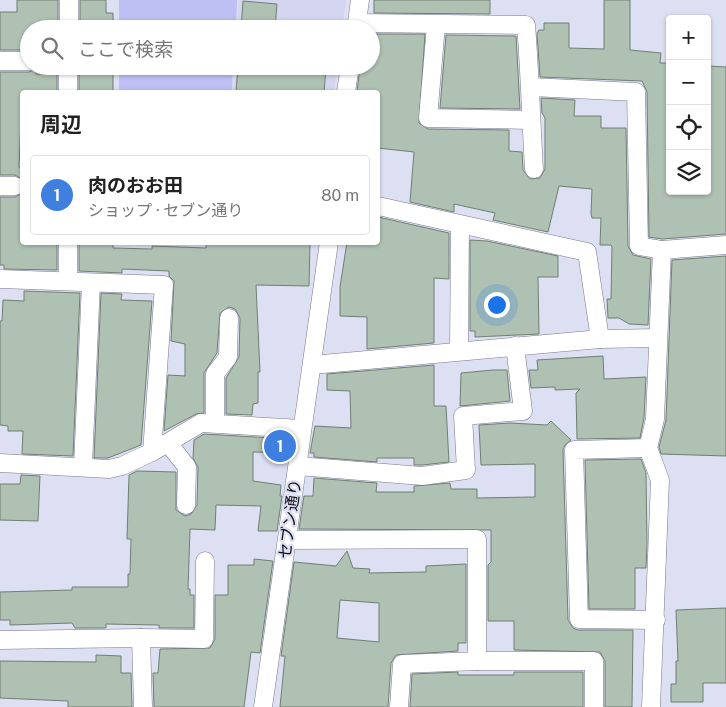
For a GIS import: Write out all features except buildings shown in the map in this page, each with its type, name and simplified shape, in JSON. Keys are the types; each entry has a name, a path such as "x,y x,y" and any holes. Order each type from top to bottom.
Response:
{"street":[{"path":"69,0 69,20"},
{"path":"357,20 360,0"},
{"path":"436,25 428,118 530,120"},
{"path":"380,26 526,25 531,87 530,120 534,169"},
{"path":"0,61 20,61"},
{"path":"68,75 68,90"},
{"path":"346,90 349,75"},
{"path":"531,87 636,92 639,246 662,250 726,245"},
{"path":"380,206 587,252 600,339"},
{"path":"459,350 460,225"},
{"path":"68,245 68,282"},
{"name":"セブン通り","path":"263,707 329,245"},
{"path":"651,707 656,620 660,480 648,448 655,419 662,250"},
{"path":"0,279 164,285 152,452"},
{"path":"82,466 91,282"},
{"path":"214,422 215,374 228,357 229,318"},
{"path":"312,365 459,350 600,339 658,338"},
{"path":"298,466 422,476 466,470 463,416 524,411 515,346"},
{"path":"0,463 82,466 109,469 122,466 152,452 201,423 214,422 302,429"},
{"path":"168,443 187,467 186,505"},
{"path":"648,448 574,450 579,619 656,620"},
{"path":"288,540 477,539 477,661"},
{"path":"0,640 204,639 205,561"},
{"path":"142,638 143,707"},
{"path":"399,707 402,664 477,661 594,661 594,707"}],"shaded area":[{"path":"119,0 237,0 236,20 119,20"},
{"path":"239,0 346,0 343,20 238,20"},
{"path":"119,75 233,75 232,90 119,90"},
{"path":"234,75 336,75 334,90 233,90"}],"place":[{"name":"肉のおお田","path":"280,446"}]}
